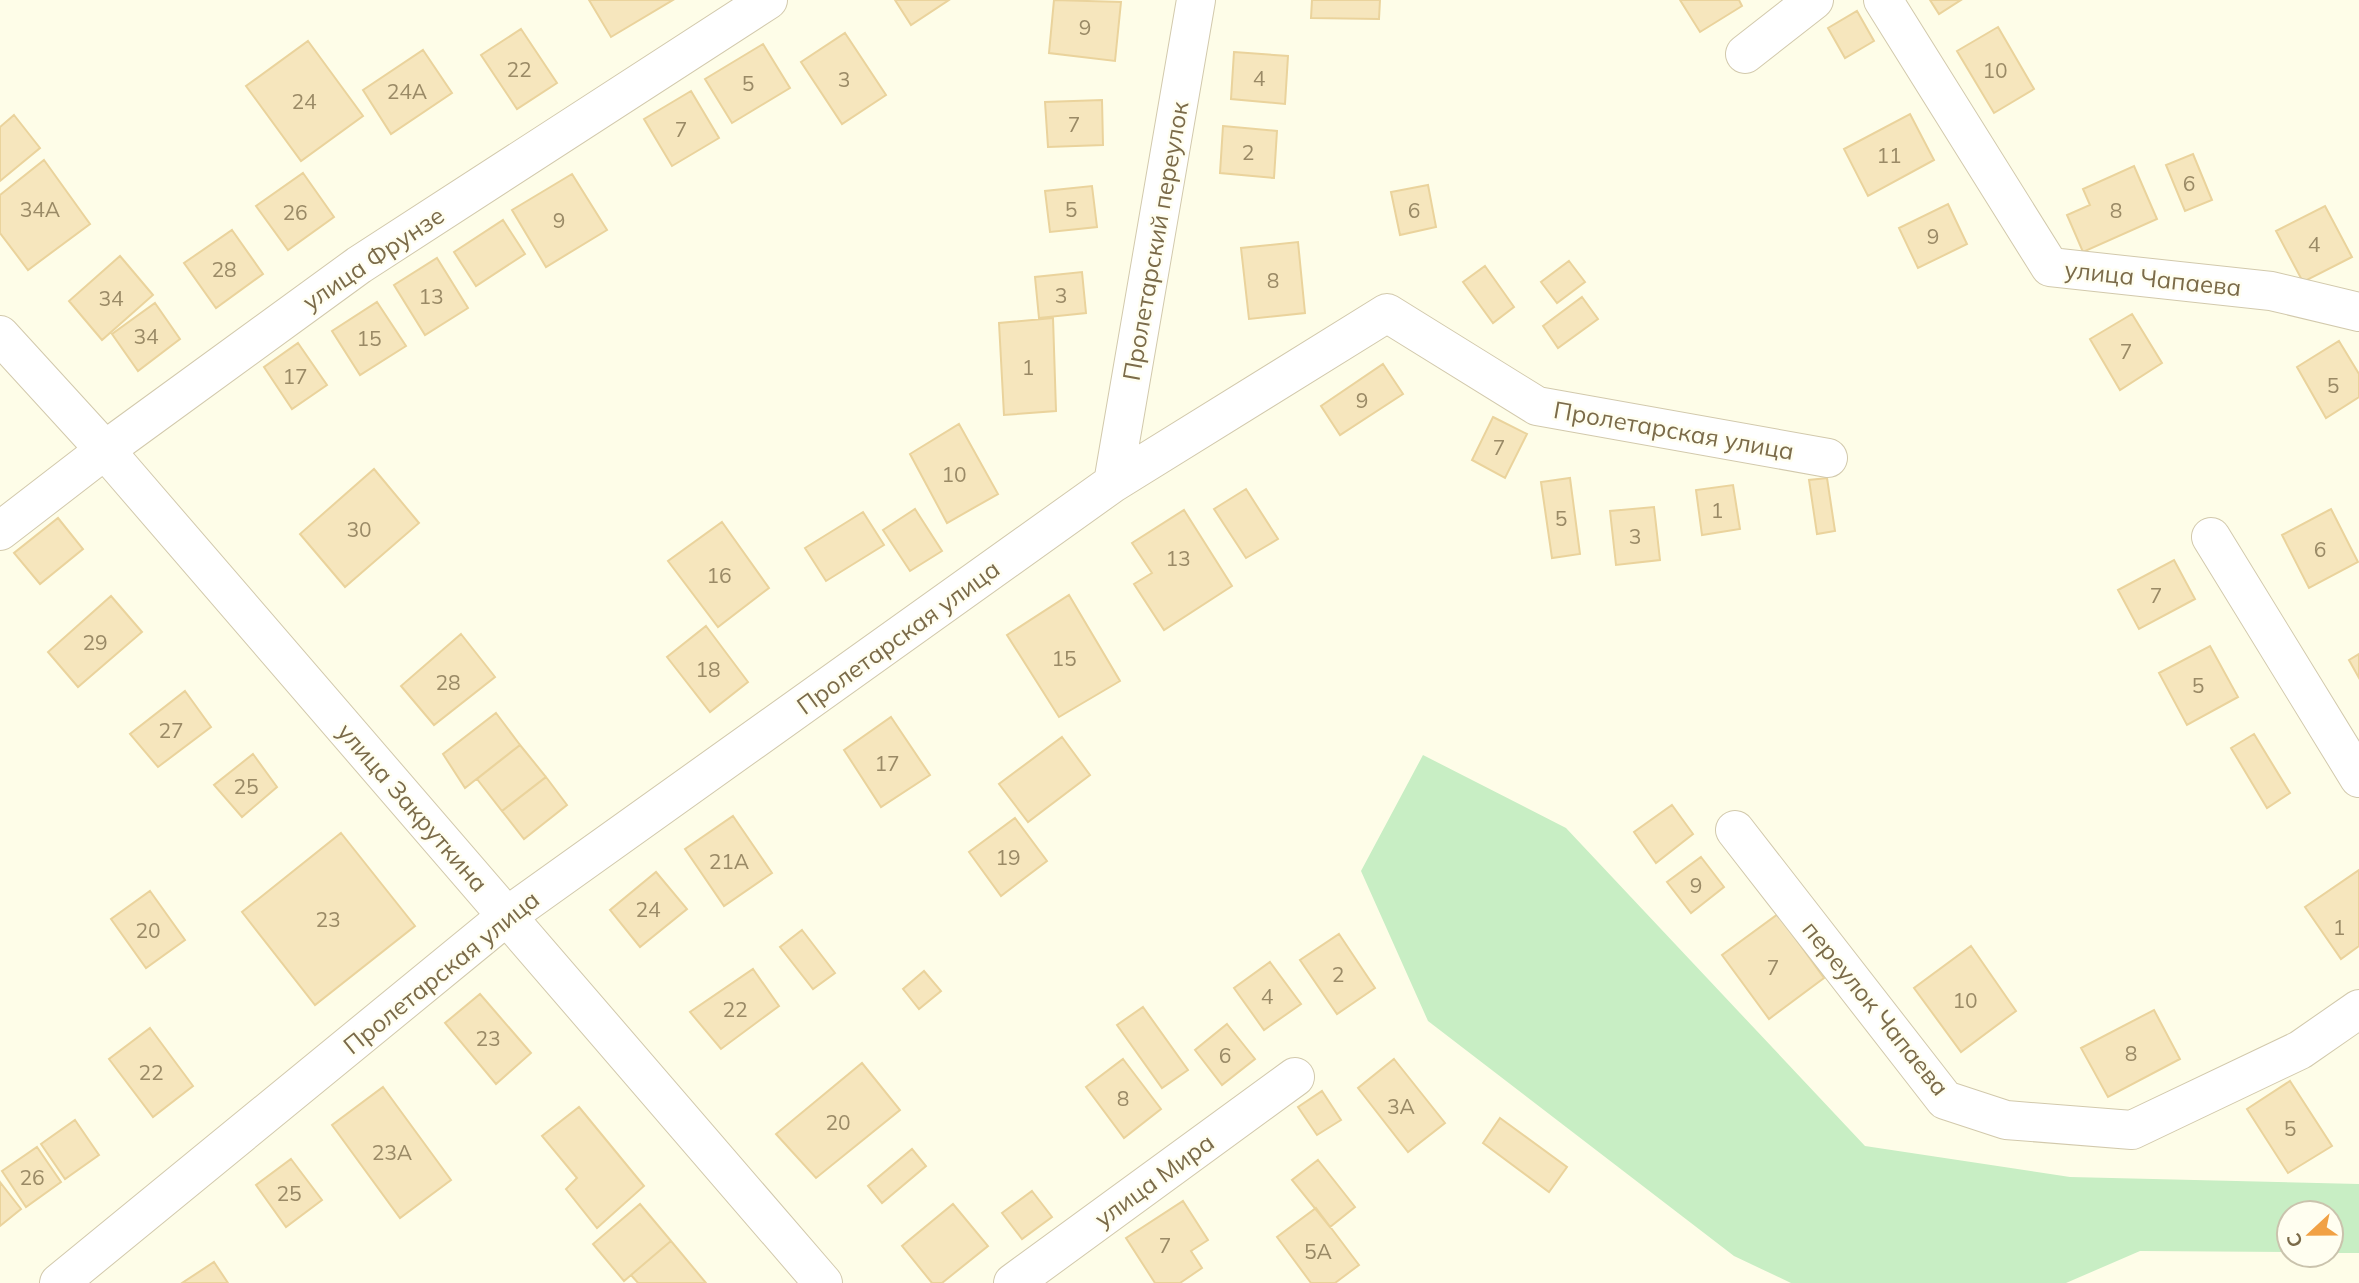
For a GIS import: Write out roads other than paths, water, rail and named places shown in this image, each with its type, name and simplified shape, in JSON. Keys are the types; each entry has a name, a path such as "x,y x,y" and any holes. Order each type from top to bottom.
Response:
{"street":[{"name":"Пролетарский переулок","path":"1113,483 1196,0"},
{"path":"1745,54 1814,0"},
{"name":"улица Чапаева","path":"1883,0 2050,267 2271,291 2359,312"},
{"name":"улица Фрунзе","path":"0,531 105,450 359,265 761,2"},
{"name":"Пролетарская улица","path":"59,1283 507,916 1113,483 1387,313 1537,406 1828,458"},
{"name":"улица Закруткина","path":"0,335 105,450 823,1283"},
{"path":"2211,537 2359,778"},
{"name":"переулок Чапаева","path":"1735,830 1945,1100 2006,1120 2132,1130 2300,1050 2359,1009"},
{"name":"улица Мира","path":"1013,1283 1295,1077"}]}
